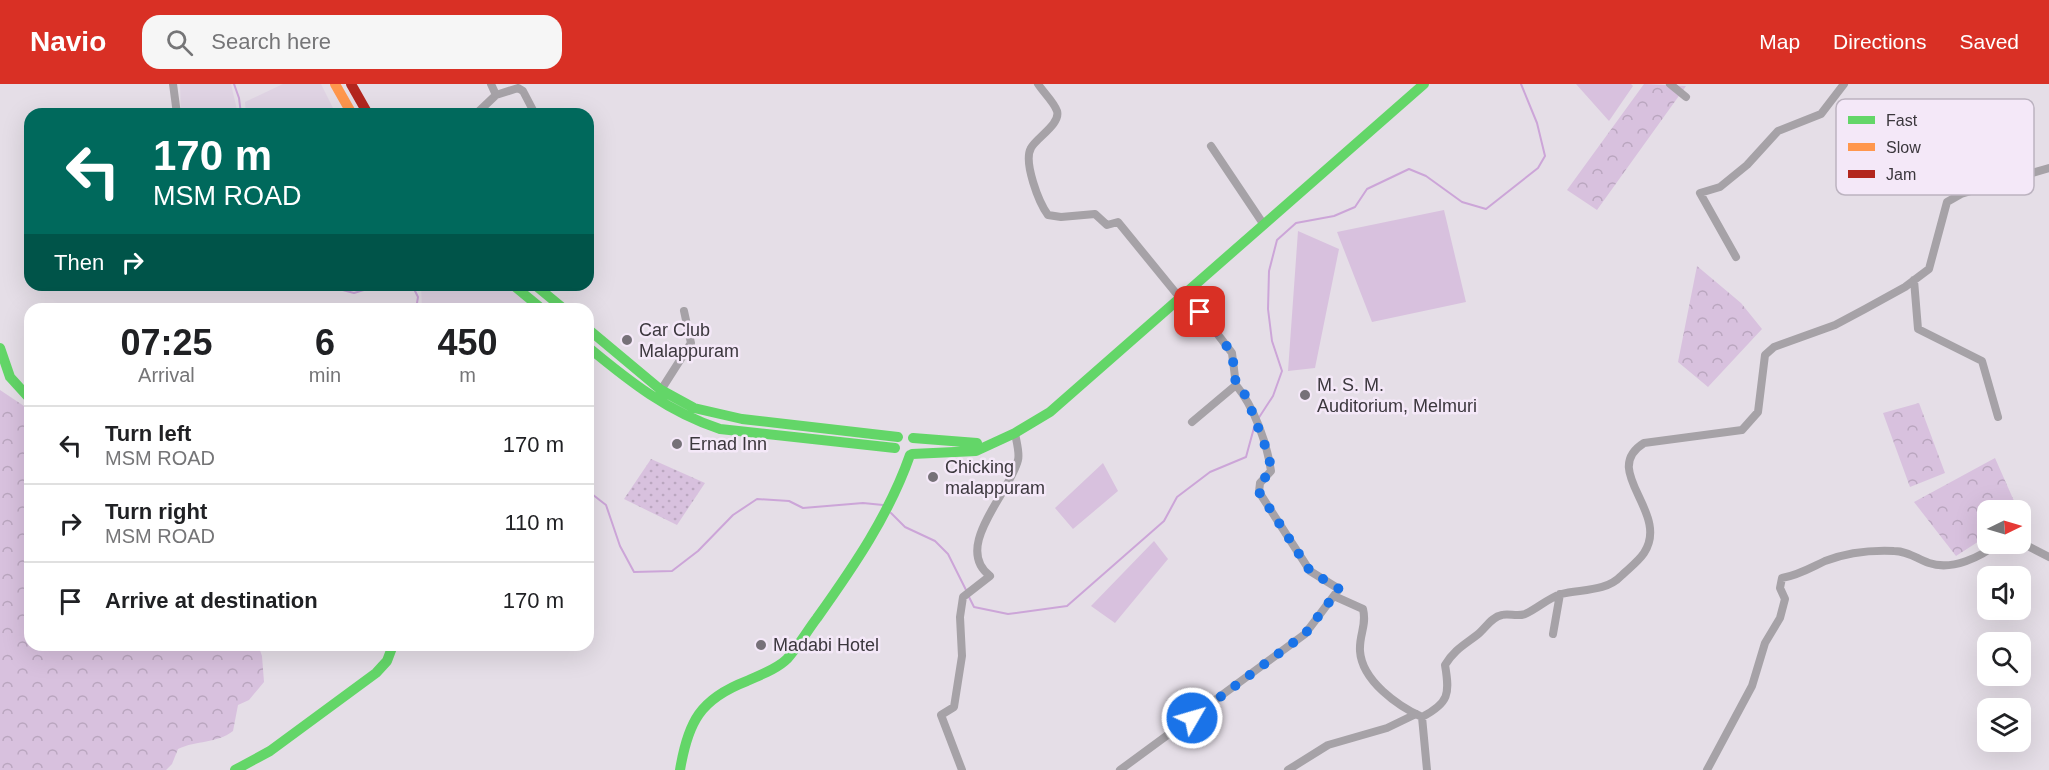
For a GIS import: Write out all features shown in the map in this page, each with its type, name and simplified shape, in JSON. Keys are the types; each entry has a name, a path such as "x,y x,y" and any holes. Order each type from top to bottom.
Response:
{"main road":[{"path":"335,84 349,108"},
{"path":"351,84 365,108"},
{"path":"594,352 663,406 702,424 720,429 896,450 911,454 969,451 1015,433 1050,412 1424,84"},
{"path":"520,291 535,303"},
{"path":"542,291 557,303"},
{"path":"594,334 676,400 720,415 898,437 906,434 913,438 975,441 982,446"},
{"path":"0,348 10,377 24,392"},
{"path":"898,437 896,450 899,491"},
{"path":"680,770 684,740 692,720 708,701 735,686 773,670 787,659 884,517 899,491 911,454 916,446 913,438"},
{"path":"235,770 270,751 376,673 387,661 391,651"}],"street":[{"path":"173,84 176,108"},
{"path":"490,84 496,95"},
{"path":"1038,84 1057,111 1057,117 1050,128 1030,149 1028,161 1041,205 1048,215 1061,217 1095,214 1107,225 1118,222 1232,353 1236,385 1246,396 1269,456 1271,471 1260,483 1259,492 1310,571 1339,589 1305,634 1120,770"},
{"path":"1670,84 1686,97"},
{"path":"1736,257 1700,193 1720,187 1747,165 1778,131 1821,114 1844,84"},
{"path":"482,108 496,95 518,88 523,91 532,108"},
{"path":"1211,146 1264,225"},
{"path":"2034,172 2049,168"},
{"path":"1288,770 1328,745 1387,728 1438,709 1446,699 1448,682 1444,665 1453,652 1478,634 1493,618 1503,614 1523,615 1560,594 1584,592 1617,581 1644,554 1650,538 1648,516 1629,478 1627,461 1633,450 1644,442 1742,429 1758,412 1765,355 1774,347 1834,325 1914,280 1929,269 1947,202 1959,195"},
{"path":"1914,280 1918,329 1982,362 1998,417"},
{"path":"661,390 692,339 684,311"},
{"path":"1192,422 1236,385"},
{"path":"962,770 941,715 954,706 962,656 960,617 963,597 974,592 990,576 978,560 977,543 1019,459 1015,433"},
{"path":"2031,548 2049,557"},
{"path":"1707,770 1752,686 1765,643 1780,618 1785,599 1780,588 1782,578 1797,576 1826,561 1849,554 1905,551 1931,564 1964,562 1984,554"},
{"path":"1554,634 1560,594"},
{"path":"1334,596 1362,609 1366,622 1360,651 1363,663 1373,680 1386,693 1419,716 1427,770"}],"shaded area":[{"path":"180,84 231,84 237,108 181,108"},
{"path":"283,84 321,84 333,108 246,108 245,102"},
{"path":"421,291 514,291 528,303 422,303"}],"green space":[{"path":"1576,84 1631,84 1633,86 1609,121"},
{"path":"1644,84 1686,86 1597,210 1567,190"},
{"path":"1444,210 1466,302 1372,322 1337,232"},
{"path":"1298,231 1339,249 1315,368 1288,371"},
{"path":"1697,266 1741,303 1762,329 1708,387 1678,362"},
{"path":"0,390 24,406 24,651 260,651 264,682 249,700 238,705 233,731 220,738 178,749 172,764 166,770 0,770"},
{"path":"1919,403 1945,473 1910,487 1883,413"},
{"path":"1995,458 2014,500 1977,500 1977,542 1956,556 1914,502"},
{"path":"651,459 705,483 677,525 624,499"},
{"path":"1103,463 1118,491 1073,529 1055,508"},
{"path":"1154,541 1168,559 1115,623 1091,606"}],"waterway":[{"path":"234,84 240,108"},
{"path":"1258,419 1273,396 1282,371 1272,341 1268,309 1269,271 1277,240 1296,223 1334,216 1355,207 1367,189 1409,169 1426,176 1462,202 1486,209 1538,168 1545,156 1537,123 1521,84"},
{"path":"346,291 354,293 360,291"},
{"path":"415,291 418,297 417,303"},
{"path":"968,595 974,607 1008,614 1067,606 1164,521 1177,497 1210,472 1246,457 1255,424"},
{"path":"594,496 606,505 620,546 634,572 672,571 698,551 733,515 757,499 789,501 803,508 863,503 883,505"},
{"path":"891,513 905,527 935,541 948,554 966,590"}],"traffic: fast":[{"path":"912,454 976,451 1015,433 1050,412 1424,84"},
{"path":"520,291 535,303"},
{"path":"542,291 557,303"},
{"path":"594,334 661,390 694,408 742,419 898,437"},
{"path":"0,348 10,377 24,392"},
{"path":"594,352 666,405 720,429 895,448"},
{"path":"913,438 977,443"},
{"path":"680,770 692,725 707,704 731,688 778,666 795,649 870,540 892,498 910,455"},
{"path":"235,770 270,751 376,673 387,661 391,651"}],"traffic: slow":[{"path":"335,84 349,108"}],"traffic: jam":[{"path":"351,84 365,108"}],"place":[{"name":"Car Club Malappuram","path":"627,340"},
{"name":"M. S. M. Auditorium, Melmuri","path":"1305,395"},
{"name":"Ernad Inn","path":"677,444"},
{"name":"Chicking malappuram","path":"933,477"},
{"name":"Madabi Hotel","path":"761,645"}],"route":[{"path":"1192,718 1305,634 1339,589 1310,571 1259,492 1260,483 1271,471 1269,456 1246,396 1236,385 1232,353 1200,312"}]}
